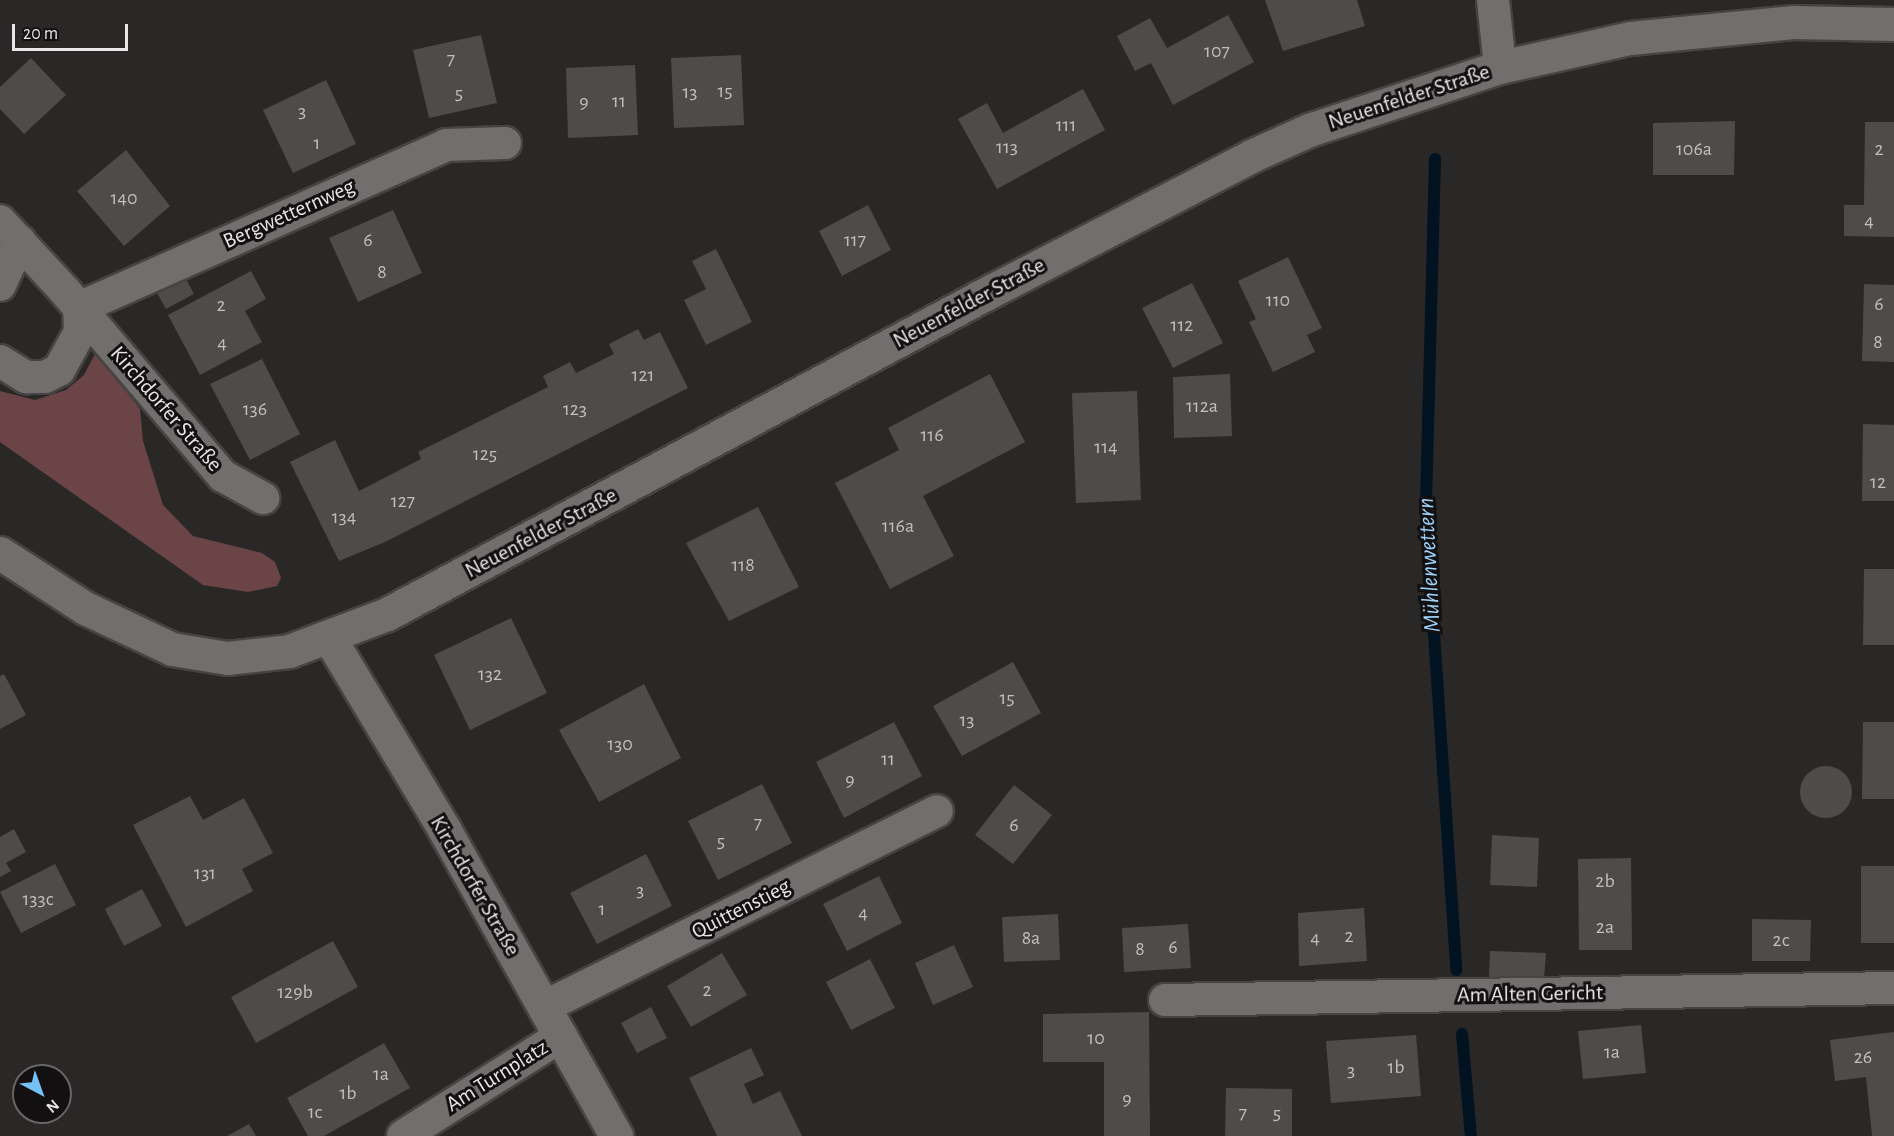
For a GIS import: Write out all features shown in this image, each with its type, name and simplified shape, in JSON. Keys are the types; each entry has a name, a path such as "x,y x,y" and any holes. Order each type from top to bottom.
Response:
{"main road":[{"name":"Neuenfelder Straße","path":"0,553 85,608 154,642 207,658 269,655 330,639 450,582 991,291 1251,156 1361,111 1500,67 1619,40 1682,31 1792,22 1894,24"},
{"name":"Kirchdorfer Straße","path":"330,639 561,1036 616,1136"}],"street":[{"path":"1493,0 1500,67"},
{"name":"Bergwetternweg","path":"79,308 446,145 505,143"},
{"name":"Kirchdorfer Straße","path":"10,231 222,476 263,498"},
{"name":"Kirchdorfer Straße","path":"0,285 10,231"},
{"name":"Kirchdorfer Straße","path":"0,361 26,377 45,377 59,370 80,332 79,308"},
{"name":"Quittenstieg","path":"544,1007 937,811"},
{"name":"Am Alten Gericht","path":"1165,1000 1894,988"},
{"name":"Am Turnplatz","path":"403,1136 561,1036"}],"shaded area":[{"path":"96,352 140,409 143,441 163,505 193,536 262,553 275,562 281,578 277,586 248,592 203,585 0,442 0,391 35,400 66,390 84,375"}],"building":[{"path":"1265,0 1357,0 1365,26 1283,51"},
{"path":"1228,15 1254,62 1173,105 1151,63 1135,71 1117,36 1150,18 1167,48"},
{"path":"481,35 497,103 429,118 413,50"},
{"path":"741,55 744,125 674,128 671,58"},
{"path":"31,58 66,95 24,134 0,109 0,87"},
{"path":"635,65 638,135 568,138 566,68"},
{"path":"326,80 356,144 293,173 263,110"},
{"path":"1083,89 1105,130 997,189 958,119 987,103 1003,133"},
{"path":"1735,121 1734,175 1653,175 1653,123"},
{"path":"1865,122 1894,122 1894,237 1844,236 1844,205 1864,205"},
{"path":"126,150 170,206 124,246 77,191"},
{"path":"868,205 891,250 842,276 819,231"},
{"path":"393,210 422,273 358,302 329,238"},
{"path":"716,249 752,322 706,345 684,300 706,289 692,261"},
{"path":"1288,257 1322,328 1307,335 1315,352 1273,372 1249,322 1256,319 1238,281"},
{"path":"251,271 266,299 245,311 262,342 200,375 168,315"},
{"path":"186,279 194,294 166,309 157,293"},
{"path":"1192,283 1223,343 1173,368 1142,308"},
{"path":"1864,284 1894,285 1894,362 1862,361"},
{"path":"638,329 644,340 660,332 688,388 385,542 339,561 290,462 335,440 359,491 421,459 418,452 548,387 543,376 570,362 576,373 614,354 609,344"},
{"path":"262,359 300,434 250,460 210,384"},
{"path":"990,374 1025,442 923,496 954,556 890,589 835,483 899,450 888,428"},
{"path":"1230,374 1232,436 1174,438 1173,377"},
{"path":"1137,391 1141,500 1076,503 1072,393"},
{"path":"1863,424 1894,425 1894,501 1862,501"},
{"path":"758,507 799,587 729,621 686,543"},
{"path":"1864,569 1894,569 1894,645 1863,645"},
{"path":"511,618 547,693 470,730 434,655"},
{"path":"1013,662 1041,713 962,756 933,706"},
{"path":"4,674 26,715 0,729 0,676"},
{"path":"644,684 681,758 599,802 559,730"},
{"path":"894,722 922,776 844,818 816,762"},
{"path":"1863,722 1894,722 1894,799 1862,799"},
{"path":"1821,766 1831,766 1845,773 1852,792 1845,811 1831,818 1821,818 1811,814 1804,807 1800,797 1800,787 1804,777 1811,770"},
{"path":"762,784 792,843 718,880 688,821"},
{"path":"1014,785 1052,815 1013,864 975,835"},
{"path":"190,796 203,820 244,798 273,853 242,869 253,891 186,927 133,825"},
{"path":"14,829 26,852 6,863 11,871 0,877 0,837"},
{"path":"1492,835 1539,838 1537,887 1490,885"},
{"path":"646,854 672,906 597,944 570,893"},
{"path":"1631,858 1632,950 1579,950 1578,859"},
{"path":"55,864 76,905 21,933 0,892"},
{"path":"1861,866 1894,866 1894,943 1861,943"},
{"path":"879,876 902,923 847,951 823,904"},
{"path":"142,889 162,926 124,946 105,909"},
{"path":"1364,908 1367,961 1299,966 1298,913"},
{"path":"1058,914 1060,960 1004,962 1002,917"},
{"path":"1752,919 1811,920 1810,961 1752,961"},
{"path":"1188,924 1191,968 1124,972 1122,928"},
{"path":"333,941 358,987 256,1043 231,997"},
{"path":"954,945 973,987 933,1005 915,963"},
{"path":"1490,951 1546,953 1544,979 1489,977"},
{"path":"722,953 747,995 691,1027 667,986"},
{"path":"870,959 895,1008 851,1030 826,982"},
{"path":"651,1007 667,1038 637,1053 621,1023"},
{"path":"1149,1012 1150,1136 1104,1136 1104,1062 1043,1062 1043,1014"},
{"path":"1641,1025 1646,1073 1583,1079 1578,1031"},
{"path":"1894,1032 1894,1136 1872,1136 1866,1077 1835,1081 1830,1040"},
{"path":"1416,1035 1421,1096 1331,1103 1326,1041"},
{"path":"384,1043 410,1088 324,1136 308,1136 287,1098"},
{"path":"751,1048 764,1075 744,1084 753,1104 780,1091 802,1136 717,1136 689,1078"},
{"path":"1226,1088 1292,1089 1292,1136 1225,1136"},
{"path":"249,1124 256,1136 227,1136"}],"waterway":[{"name":"Mühlenwettern","path":"1435,159 1426,513 1456,970"},
{"name":"Mühlenwettern","path":"1462,1034 1471,1136"}]}
